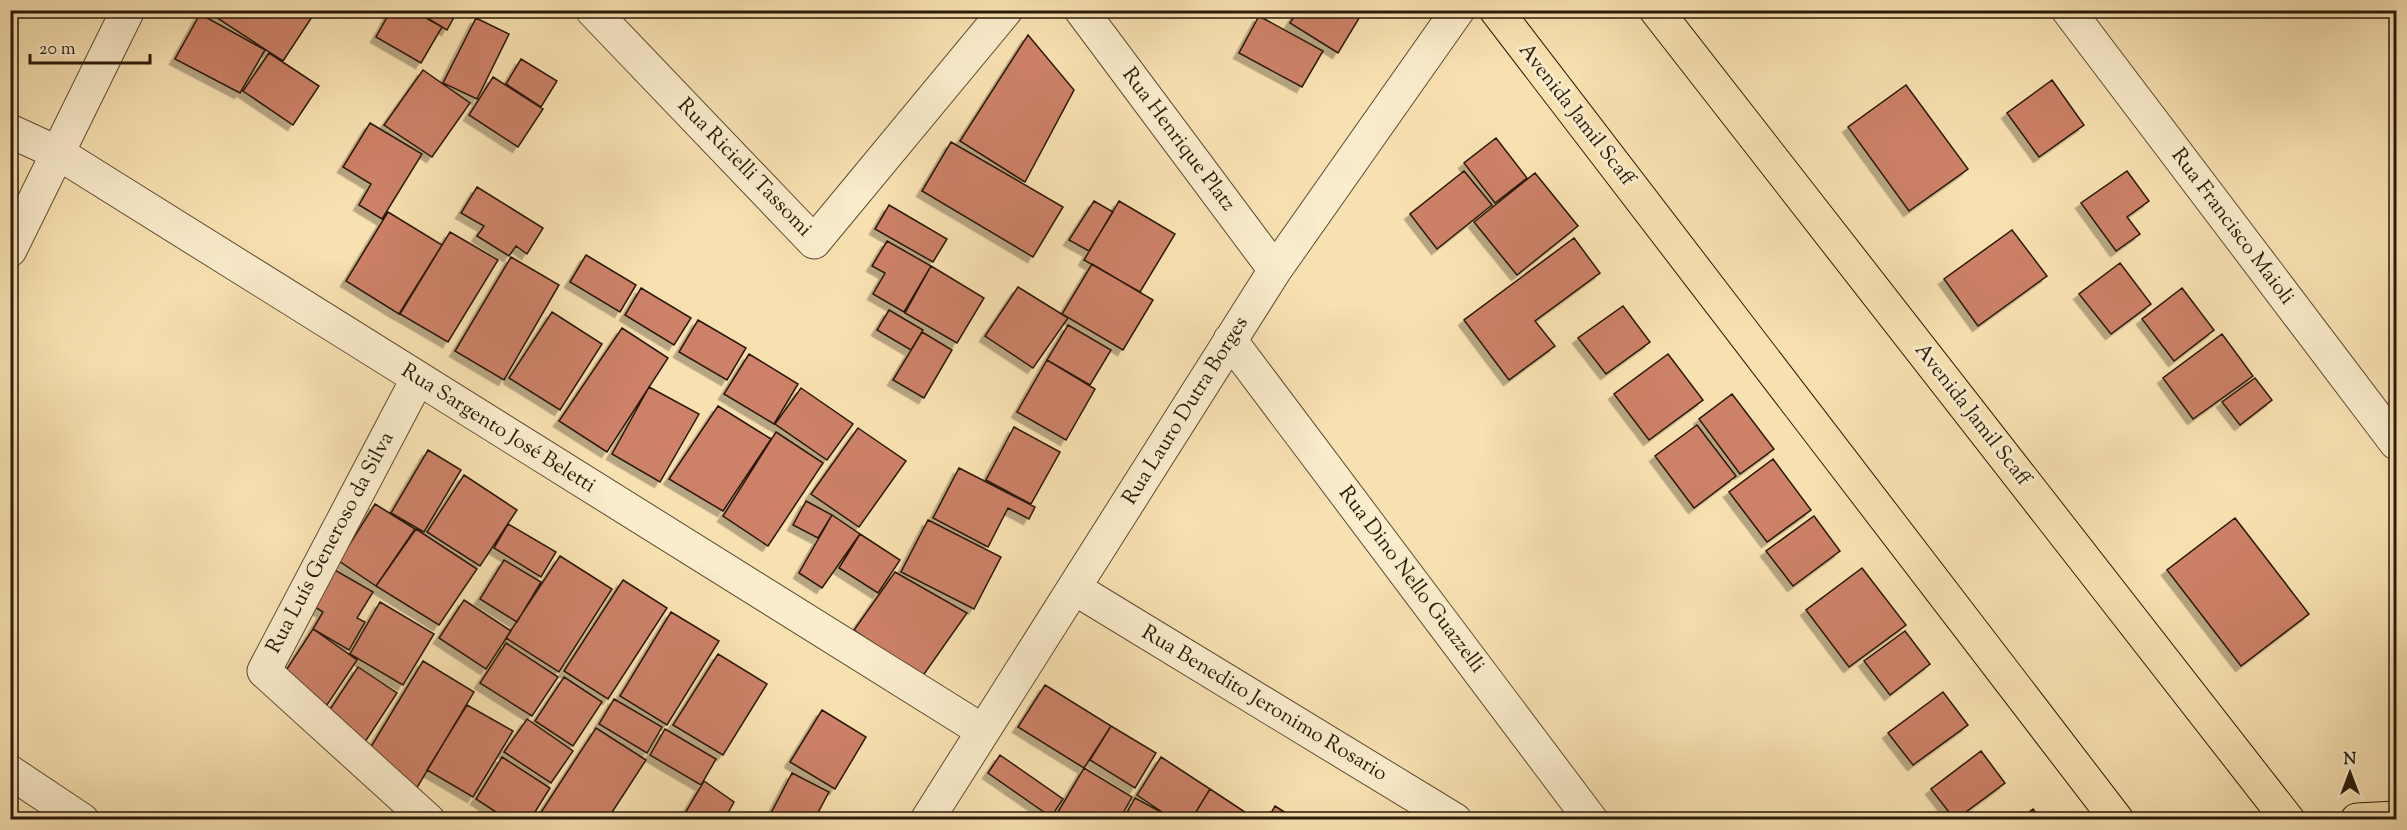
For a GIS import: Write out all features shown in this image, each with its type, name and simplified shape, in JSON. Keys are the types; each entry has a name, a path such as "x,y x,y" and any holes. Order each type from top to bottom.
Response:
{"main road":[{"name":"Avenida Jamil Scaff","path":"1496,10 2117,819"},
{"name":"Avenida Jamil Scaff","path":"1656,10 2288,819"},
{"path":"2357,819 2397,818"}],"street":[{"path":"10,250 128,10"},
{"name":"Rua Ricielli Tassomi","path":"592,10 814,242 1006,10"},
{"name":"Rua Henrique Platz","path":"1081,10 1275,270"},
{"name":"Rua Lauro Dutra Borges","path":"927,819 1275,270 1458,10"},
{"name":"Rua Francisco Maioli","path":"2068,10 2397,443"},
{"name":"Rua Sargento José Beletti","path":"10,131 58,153 983,731"},
{"name":"Rua Dino Nello Guazzelli","path":"1230,340 1591,819"},
{"name":"Rua Luís Generoso da Silva","path":"418,378 264,671 429,819"},
{"name":"Rua Benedito Jeronimo Rosario","path":"1074,588 1455,819"},
{"path":"10,772 82,819"}],"building":[{"path":"205,10 301,10 312,17 283,61"},
{"path":"391,10 412,10 442,27 421,63 376,37"},
{"path":"414,10 458,10 447,30"},
{"path":"1298,10 1364,10 1338,53 1290,23"},
{"path":"200,14 265,50 240,93 175,59"},
{"path":"1259,16 1323,51 1302,87 1239,53"},
{"path":"476,18 509,34 477,99 443,83"},
{"path":"1028,35 1074,90 1025,182 960,141"},
{"path":"269,53 319,86 293,125 243,91"},
{"path":"521,59 557,81 541,107 506,84"},
{"path":"423,70 470,103 432,157 384,125"},
{"path":"493,77 543,109 518,147 469,115"},
{"path":"2052,80 2084,125 2039,157 2007,113"},
{"path":"1906,85 1968,169 1909,211 1848,127"},
{"path":"370,123 422,154 382,219 359,205 371,184 343,167"},
{"path":"1496,138 1527,178 1495,203 1464,163"},
{"path":"951,142 1063,207 1033,257 922,191"},
{"path":"1464,171 1492,205 1437,249 1410,214"},
{"path":"2127,171 2149,201 2127,217 2140,234 2116,251 2081,203"},
{"path":"1535,173 1578,226 1517,275 1474,222"},
{"path":"477,187 543,228 527,254 516,246 509,256 477,236 484,226 461,213"},
{"path":"1094,201 1113,212 1089,251 1069,240"},
{"path":"1119,201 1175,234 1140,292 1084,260"},
{"path":"889,205 947,239 933,262 875,229"},
{"path":"388,212 442,245 399,314 346,281"},
{"path":"2012,230 2047,276 1978,326 1944,279"},
{"path":"450,232 498,260 448,342 400,314"},
{"path":"1574,238 1600,273 1535,321 1555,346 1509,380 1464,320"},
{"path":"887,241 931,266 904,312 873,294 885,273 872,266"},
{"path":"586,255 636,285 620,312 570,282"},
{"path":"511,257 559,285 504,380 455,351"},
{"path":"2120,263 2151,304 2111,334 2079,294"},
{"path":"1092,264 1153,300 1123,350 1062,314"},
{"path":"931,266 984,298 957,343 905,313"},
{"path":"1018,287 1068,318 1033,368 985,336"},
{"path":"641,288 691,318 674,345 625,315"},
{"path":"2182,288 2214,330 2174,361 2142,319"},
{"path":"1623,306 1650,342 1606,374 1578,338"},
{"path":"889,310 923,330 911,350 877,330"},
{"path":"552,312 602,344 560,410 509,378"},
{"path":"698,320 746,348 727,380 679,352"},
{"path":"1068,325 1111,350 1090,385 1047,360"},
{"path":"622,328 668,358 607,452 559,421"},
{"path":"922,332 952,350 924,398 893,380"},
{"path":"2222,334 2253,376 2193,419 2163,378"},
{"path":"749,354 798,384 774,424 724,394"},
{"path":"1668,354 1703,400 1649,440 1614,394"},
{"path":"1047,360 1095,389 1066,440 1017,412"},
{"path":"2255,378 2272,400 2240,425 2222,402"},
{"path":"649,387 699,414 660,482 612,454"},
{"path":"801,388 853,424 827,460 775,424"},
{"path":"1732,394 1774,449 1740,474 1699,419"},
{"path":"718,406 771,439 723,511 669,479"},
{"path":"1697,425 1736,476 1694,508 1655,456"},
{"path":"1014,427 1060,452 1031,504 986,480"},
{"path":"858,428 906,461 859,527 811,494"},
{"path":"776,432 823,463 768,546 723,516"},
{"path":"428,450 461,470 424,532 391,513"},
{"path":"1773,459 1811,510 1767,542 1729,492"},
{"path":"959,468 1035,507 1029,519 1008,508 988,547 933,518"},
{"path":"464,475 517,510 480,566 427,532"},
{"path":"806,501 832,515 818,538 793,525"},
{"path":"375,504 415,529 376,586 339,561"},
{"path":"832,515 860,534 822,588 799,573"},
{"path":"1814,516 1840,551 1793,586 1766,551"},
{"path":"2235,518 2309,614 2241,666 2167,570"},
{"path":"928,520 1001,557 974,609 901,572"},
{"path":"508,524 556,552 541,577 494,548"},
{"path":"416,529 477,569 439,625 376,586"},
{"path":"860,534 900,560 878,593 839,568"},
{"path":"560,556 612,589 559,672 506,638"},
{"path":"504,560 541,582 517,622 480,599"},
{"path":"328,566 373,592 357,618 365,622 349,650 313,629 323,612 307,602"},
{"path":"1862,568 1906,625 1849,667 1806,610"},
{"path":"895,572 967,613 922,677 854,630"},
{"path":"623,580 667,608 608,699 564,671"},
{"path":"464,600 511,631 486,669 439,638"},
{"path":"380,602 434,634 403,685 350,654"},
{"path":"671,612 719,641 667,725 620,696"},
{"path":"313,629 357,660 327,705 283,675"},
{"path":"1905,631 1930,664 1890,695 1864,661"},
{"path":"506,643 558,677 532,716 480,683"},
{"path":"718,654 767,684 723,755 673,725"},
{"path":"423,661 474,692 415,791 363,760"},
{"path":"358,667 397,693 363,745 323,720"},
{"path":"564,677 602,702 573,746 535,721"},
{"path":"1045,685 1111,726 1084,768 1018,727"},
{"path":"1943,692 1968,725 1913,765 1888,733"},
{"path":"614,699 662,727 647,753 599,724"},
{"path":"467,705 513,731 473,797 427,770"},
{"path":"822,710 866,737 835,789 790,762"},
{"path":"527,719 573,751 551,783 504,752"},
{"path":"1111,726 1156,753 1135,788 1090,760"},
{"path":"596,728 646,760 607,820 536,820"},
{"path":"665,729 716,759 701,785 650,755"},
{"path":"1981,751 2005,783 1955,820 1931,789"},
{"path":"1000,755 1063,799 1051,817 988,773"},
{"path":"502,757 550,788 530,820 508,820 476,799"},
{"path":"1161,757 1210,789 1191,820 1174,820 1137,795"},
{"path":"1084,768 1132,797 1119,820 1060,820 1055,817"},
{"path":"792,773 829,792 814,820 784,820 771,813"},
{"path":"704,781 734,802 724,820 681,820"},
{"path":"1210,789 1257,820 1191,820"},
{"path":"1135,798 1172,818 1171,820 1132,820 1125,816"},
{"path":"1275,806 1297,820 1267,820"},
{"path":"2033,809 2041,820 2019,820"}]}
